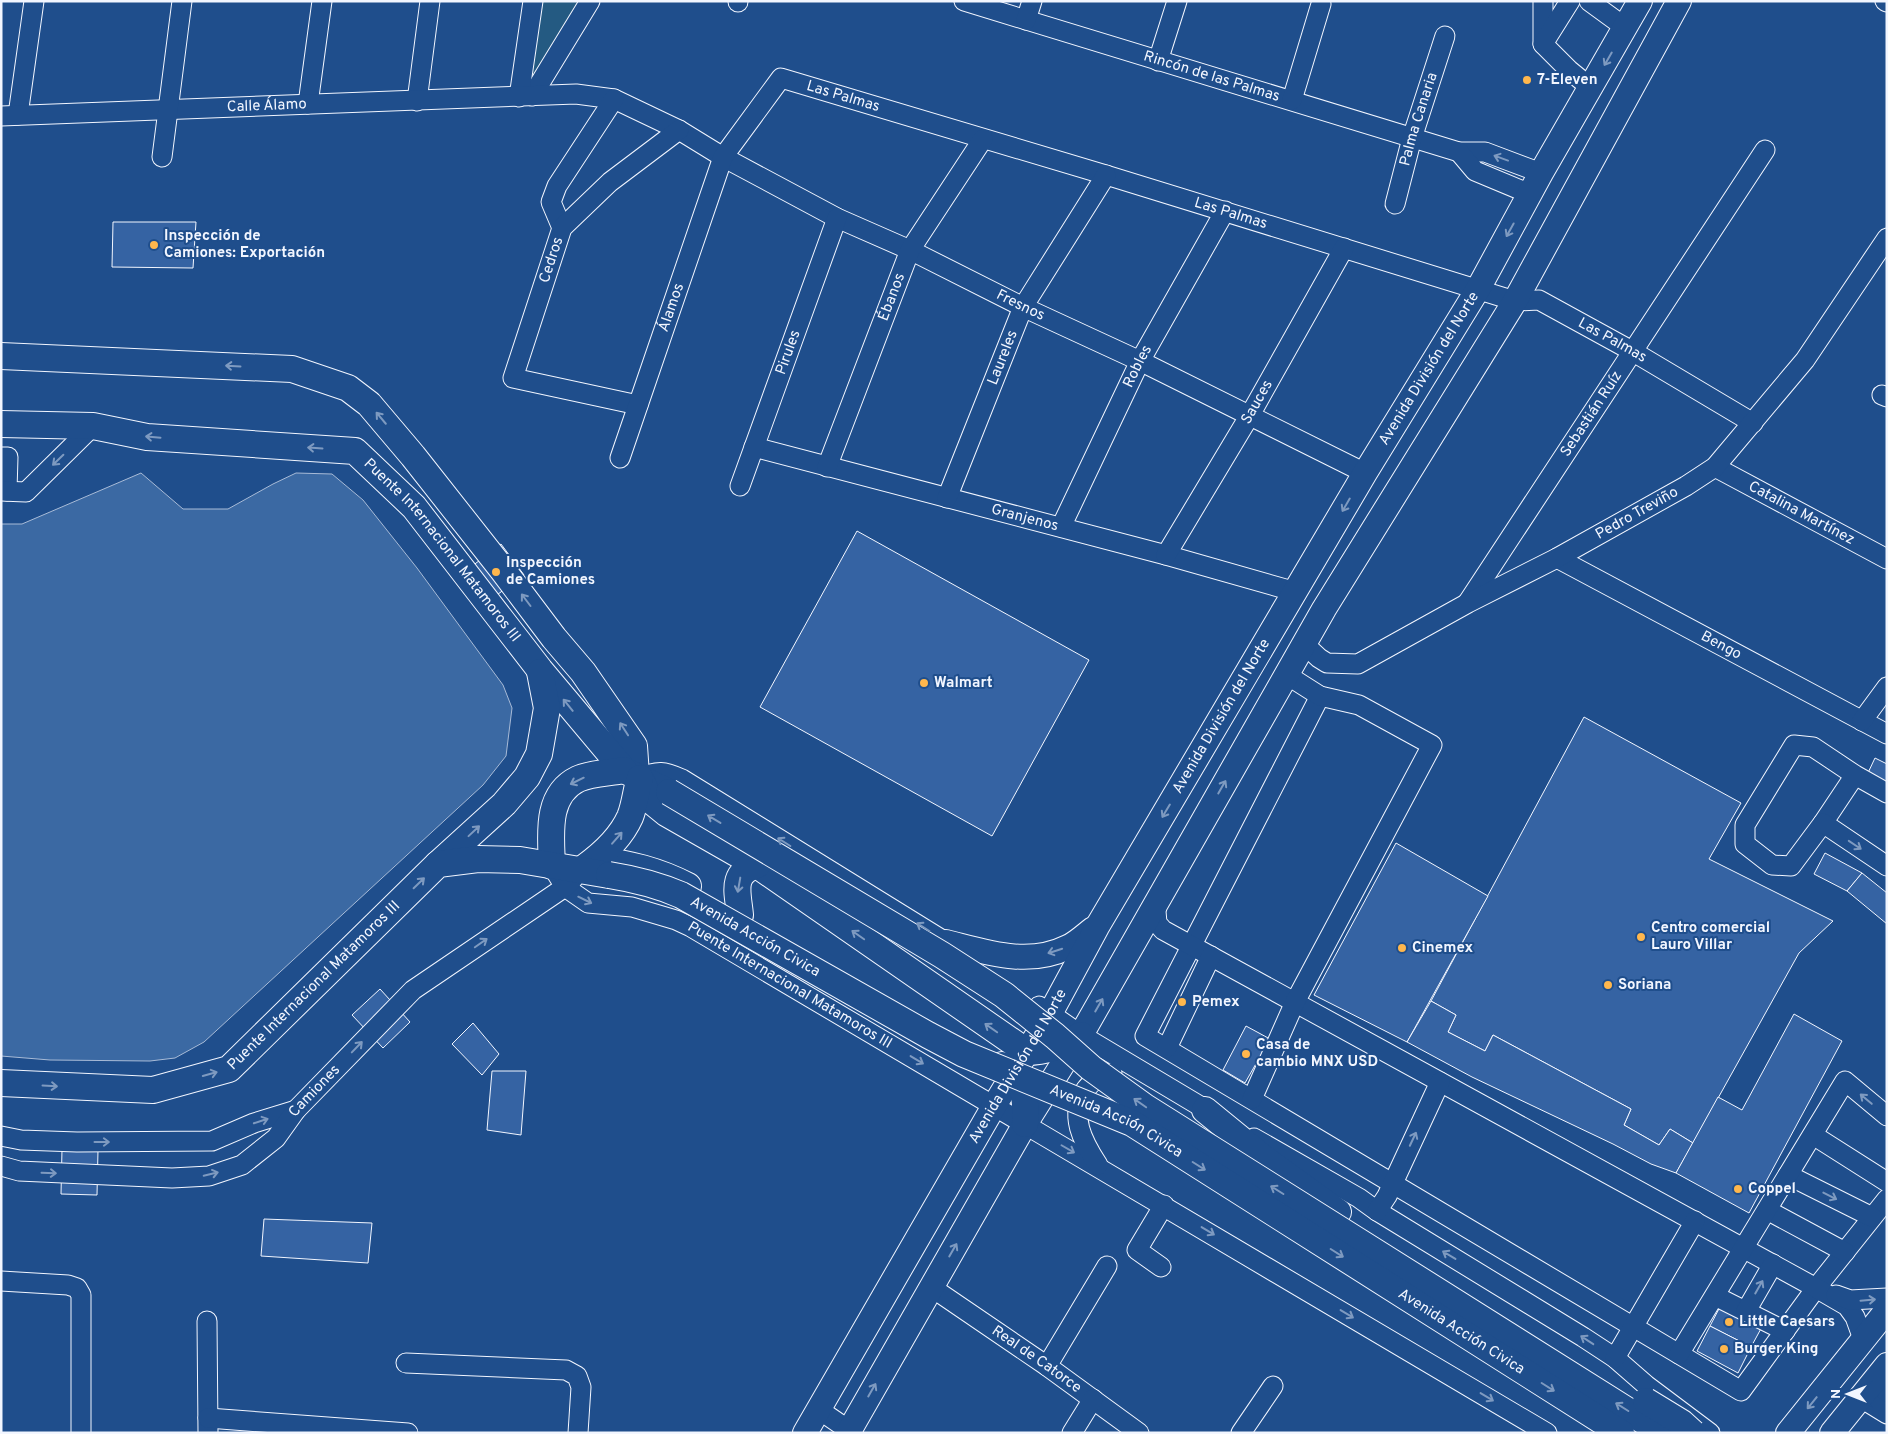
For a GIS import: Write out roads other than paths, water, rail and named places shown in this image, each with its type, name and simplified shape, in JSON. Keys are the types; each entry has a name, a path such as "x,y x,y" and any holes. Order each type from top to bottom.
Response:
{"highway":[{"path":"1,356 292,370 348,388 369,404 413,456 554,638 583,672 609,707 634,746 631,815 623,830 580,872"},
{"name":"Puente Internacional Matamoros III","path":"1,424 93,426 147,437 355,451 414,507 540,670 633,774 669,792"},
{"path":"355,451 396,451 413,456"},
{"path":"438,864 504,804 527,777 539,754 547,708 540,670"},
{"path":"633,774 650,800 666,813 757,865 1020,1062"},
{"path":"580,872 551,824 552,812 557,798 566,787 578,779 633,774"},
{"name":"Avenida Acción Civica","path":"669,792 942,955 997,990 1055,1036 1091,1068 1145,1107 1663,1433"},
{"name":"Puente Internacional Matamoros III","path":"1,1083 153,1090 229,1069 438,864 486,859 520,860 580,872"},
{"path":"740,915 737,891 738,881 747,868 757,865"},
{"path":"580,872 638,866 673,878 1020,1062"},
{"name":"Avenida Acción Civica","path":"580,872 660,886 681,895 964,1054 1132,1124 1621,1433"},
{"path":"1020,1062 1042,1052 1057,1048 1081,1035"},
{"path":"1020,1062 1021,1084 1025,1098 1026,1124"},
{"path":"1205,1110 1265,1159 1338,1212 1682,1423 1693,1433"}],"main road":[{"name":"Avenida División del Norte","path":"805,1433 994,1106 1050,1014 1097,927 1478,288 1541,173 1640,1"},
{"path":"850,1432 1026,1124 1081,1035 1324,609 1515,301 1679,1"},
{"path":"1258,656 1287,675"},
{"path":"946,942 1003,956 1037,957 1068,947 1097,927"},
{"path":"1788,1433 1887,1310"},
{"path":"1832,1433 1872,1393 1887,1365"}],"street":[{"path":"10,116 34,1"},
{"path":"162,157 182,1"},
{"path":"308,104 322,1"},
{"path":"417,100 430,1"},
{"path":"525,96 533,1"},
{"path":"525,96 590,1"},
{"name":"Rincón de las Palmas","path":"964,1 1459,152 1485,152 1541,173"},
{"path":"1026,20 1032,1"},
{"path":"1158,61 1177,1"},
{"path":"1543,1 1543,44 1591,88"},
{"path":"1543,44 1570,1"},
{"path":"1589,1 1626,28"},
{"path":"1292,100 1321,4"},
{"name":"Palma Canaria","path":"1396,204 1412,138 1445,36"},
{"name":"Las Palmas","path":"723,157 781,78 1225,211 1515,301 1539,300 1632,351 1753,423"},
{"name":"Calle Álamo","path":"10,116 576,94 614,99"},
{"path":"562,228 551,202 558,186 614,99"},
{"name":"Fresnos","path":"614,99 678,130 723,157 837,218 910,250 1023,307 1140,361 1366,473"},
{"name":"Cedros","path":"638,405 513,378 562,228 610,182 678,130"},
{"name":"Ébanos","path":"827,468 910,250 983,139"},
{"name":"Sebastián Ruíz","path":"1468,603 1765,150"},
{"path":"1459,152 1476,171 1530,194"},
{"name":"Álamos","path":"620,458 723,157"},
{"name":"Laureles","path":"947,498 1023,307 1106,175"},
{"name":"Robles","path":"1061,527 1140,361 1225,211"},
{"name":"Pirules","path":"740,486 837,218"},
{"name":"Pedro Treviño","path":"1304,644 1327,663 1358,664 1468,603 1557,558 1686,486 1715,467 1805,360 1887,238"},
{"name":"Sauces","path":"1166,554 1250,415 1344,248"},
{"path":"1,457 8,457 4,491 26,492 93,426"},
{"name":"Granjenos","path":"754,447 827,468 1166,554 1296,592"},
{"name":"Catalina Martínez","path":"1715,467 1887,559"},
{"name":"Bengo","path":"1557,558 1887,734"},
{"path":"1252,1099 1295,1002 1432,745 1359,705 1320,696 1287,675"},
{"path":"1862,720 1887,687"},
{"path":"1320,696 1145,1036 1741,1391 1816,1288 1887,1199"},
{"path":"1855,775 1823,824 1791,866 1772,865 1745,844 1745,825 1794,745 1813,747 1855,775 1887,793"},
{"path":"633,774 654,771 667,772 682,779 946,942 1081,1035 1205,1110 1359,1198 1377,1212 1615,1358 1646,1385 1710,1433"},
{"path":"1823,824 1887,866"},
{"name":"Puente Internacional Matamoros III","path":"580,872 588,903 632,907 676,920 691,927 1026,1124"},
{"name":"Camiones","path":"1,1166 19,1171 172,1178 209,1176 242,1166 276,1138 296,1110 413,990 580,872"},
{"path":"1158,900 1156,911 1157,923 1163,930 1847,1306 1855,1317 1863,1339"},
{"path":"1138,936 1154,929 1163,930"},
{"path":"1169,1049 1213,957"},
{"path":"1100,1168 1087,1147 1080,1130 1077,1112 1080,1097 1090,1084 1107,1074 1126,1070 1146,1073"},
{"path":"1679,1354 1845,1081 1887,1116"},
{"path":"1377,1212 1393,1183 1440,1082"},
{"path":"1,1136 21,1140 77,1142 212,1140 254,1123 296,1110"},
{"path":"1026,1124 1547,1433"},
{"path":"1813,1135 1887,1182"},
{"path":"1788,1174 1872,1217"},
{"path":"1161,1267 1137,1250 1164,1205"},
{"path":"1767,1210 1845,1252"},
{"path":"1615,1358 1695,1221"},
{"path":"1746,1311 1773,1264"},
{"path":"1047,1366 1107,1266"},
{"path":"1,1281 68,1285 77,1288 81,1295 81,1433"},
{"name":"Real de Catorce","path":"932,1288 1047,1366 1139,1433"},
{"path":"1816,1288 1850,1300 1887,1298"},
{"path":"1715,1296 1785,1330"},
{"path":"207,1321 208,1425 408,1433"},
{"path":"406,1363 566,1370 577,1376 581,1387 578,1433"},
{"path":"1646,1385 1655,1413 1655,1433"},
{"path":"1241,1433 1273,1386"},
{"path":"1872,1393 1887,1414"},
{"path":"1072,1433 1093,1400"},
{"path":"818,1409 850,1432"}],"place":[{"name":"7-Eleven","path":"1527,80"},
{"name":"Inspección de Camiones: Exportación","path":"154,245"},
{"name":"Inspección de Camiones","path":"496,572"},
{"name":"Walmart","path":"924,683"},
{"name":"Centro comercial Lauro Villar","path":"1641,937"},
{"name":"Cinemex","path":"1402,948"},
{"name":"Soriana","path":"1608,985"},
{"name":"Pemex","path":"1182,1002"},
{"name":"Casa de cambio MNX USD","path":"1246,1054"},
{"name":"Coppel","path":"1738,1189"},
{"name":"Little Caesars","path":"1729,1322"},
{"name":"Burger King","path":"1724,1349"}]}
